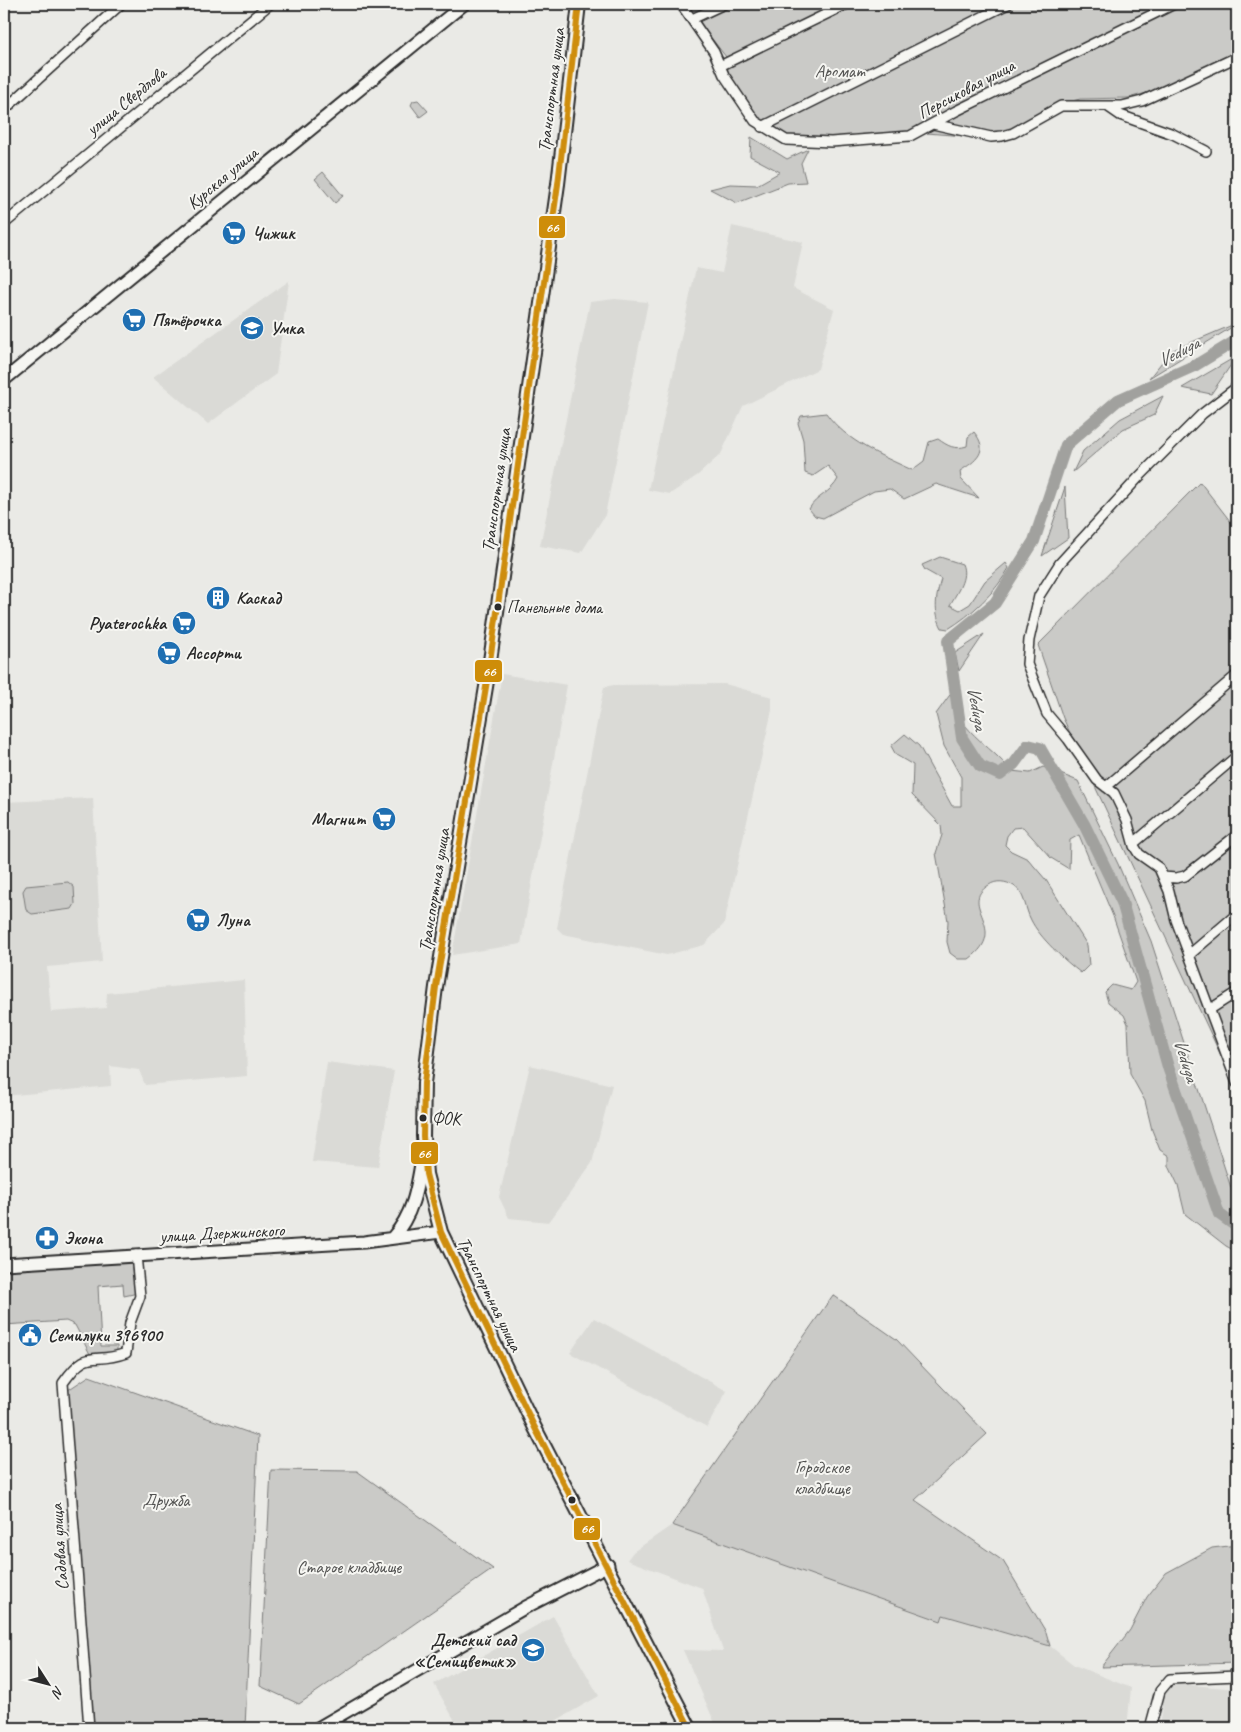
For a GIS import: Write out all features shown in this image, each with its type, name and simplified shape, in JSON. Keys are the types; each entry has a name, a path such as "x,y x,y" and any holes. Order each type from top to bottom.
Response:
{"main road":[{"name":"Транспортная улица","path":"579,4 558,184 488,676 436,988 424,1083 424,1147 426,1174 441,1232 535,1428 608,1565 690,1728"}],"street":[{"path":"4,110 120,4"},
{"name":"улица Свердлова","path":"4,224 270,4"},
{"name":"Курская улица","path":"4,380 464,4"},
{"name":"Персиковая улица","path":"681,4 719,59 720,66 749,115 762,127 786,140 853,142 910,136 956,111 1174,4"},
{"path":"692,19 724,4"},
{"path":"720,66 848,4"},
{"path":"762,127 1008,4"},
{"path":"933,124 991,137 1002,136 1013,133 1062,106 1129,104 1160,94 1237,57"},
{"path":"1107,106 1120,115 1173,134 1206,151"},
{"path":"1237,387 1202,414 1138,478 1060,563 1039,596 1029,640 1027,664 1047,714 1068,739 1097,780 1114,793 1121,805 1139,854 1159,868 1209,1010 1235,1070 1237,1083"},
{"path":"1106,787 1237,675"},
{"path":"1134,843 1237,756"},
{"path":"1163,877 1176,878 1185,876 1237,835"},
{"path":"1189,955 1237,914"},
{"path":"1209,1010 1237,992"},
{"path":"392,1238 404,1224 413,1207 424,1147"},
{"name":"улица Дзержинского","path":"4,1264 364,1242 441,1232"},
{"name":"Садовая улица","path":"89,1728 63,1383 75,1367 85,1359 113,1358 126,1352 130,1324 140,1296 136,1255"},
{"path":"318,1728 526,1606 608,1565"},
{"path":"1150,1728 1160,1691 1170,1679 1237,1676"}],"shaded area":[{"path":"732,226 803,242 793,288 834,309 818,369 743,406 721,454 698,475 670,494 648,490 696,268 722,273"},
{"name":"Умка","path":"289,281 276,374 208,424 153,377"},
{"path":"615,299 648,302 605,515 581,553 540,546 590,302"},
{"path":"502,674 567,685 521,944 452,955"},
{"path":"725,684 772,697 772,710 724,924 704,945 667,955 563,934 557,928 604,687 614,685"},
{"path":"93,798 102,962 47,967 51,1012 106,1008 107,993 244,980 247,1076 145,1085 139,1070 110,1066 111,1086 4,1096 4,802"},
{"path":"327,1062 394,1071 378,1167 312,1162"},
{"path":"530,1065 612,1085 592,1163 549,1222 509,1218 499,1197"},
{"path":"594,1318 727,1391 707,1427 570,1353"},
{"path":"672,1525 940,1621 943,1615 1050,1646 1074,1665 1131,1688 1127,1728 717,1728 683,1650 723,1651 702,1588 627,1560 633,1552"},
{"name":"Детский сад «Семицветик»","path":"553,1616 599,1696 543,1728 459,1728 434,1684"},
{"path":"1170,1683 1237,1689 1237,1728 1160,1728 1165,1689"}],"green space":[{"name":"Аромат","path":"685,4 1237,4 1237,53 1169,87 1128,98 1080,99 1060,104 1013,130 965,136 926,133 855,139 789,137 758,119 728,73 726,57"},
{"path":"418,100 428,111 420,117 411,105 413,101"},
{"path":"751,137 787,159 808,149 801,163 806,182 788,183 737,203 710,189 730,184 757,185 780,172 750,156"},
{"path":"323,172 343,196 335,203 315,179"},
{"path":"1237,324 1149,378 1171,351"},
{"path":"1237,356 1211,394 1182,388"},
{"path":"1163,396 1154,415 1123,429 1073,472 1083,451 1120,419"},
{"path":"826,413 834,423 854,440 912,470 924,461 929,442 938,439 951,447 967,446 968,437 974,432 979,439 981,450 976,459 960,471 961,479 979,498 936,484 904,499 890,489 874,491 823,518 815,516 809,509 832,488 838,479 828,466 813,476 805,473 803,440 798,423 801,416"},
{"path":"1200,482 1237,530 1237,1090 1063,718 1038,645"},
{"path":"1065,487 1068,538 1042,556"},
{"path":"940,557 962,564 963,580 950,605 960,610 970,604 985,581 1006,563 1009,568 997,586 982,602 948,629 942,628 936,610 941,579 925,570 922,565"},
{"path":"984,634 959,671 955,653"},
{"path":"952,692 954,705 966,726 1011,771 1030,773 1043,767 1078,781 1118,864 1151,941 1234,1197 1237,1252 1226,1246 1185,1214 1178,1185 1169,1166 1169,1156 1160,1150 1152,1130 1145,1101 1130,1074 1128,1024 1124,1015 1108,1002 1105,992 1112,985 1131,990 1136,982 1113,916 1079,835 1070,840 1069,869 1051,858 1023,827 1013,828 1007,836 1005,845 1011,851 1028,859 1046,880 1087,945 1089,965 1081,973 1040,934 1029,916 1023,897 1018,889 1004,882 992,883 980,893 978,901 986,927 986,937 981,948 969,959 958,959 950,953 947,942 948,921 936,853 942,835 941,825 912,795 913,765 896,755 891,746 905,734 919,746 952,806 961,806 961,777 944,746 936,714"},
{"path":"68,882 74,887 75,904 72,909 32,914 26,910 23,891 26,886"},
{"path":"129,1260 135,1264 138,1293 124,1296 123,1284 98,1286 101,1346 117,1346 117,1352 91,1356 75,1325 66,1321 4,1325 4,1267"},
{"name":"Городское кладбище","path":"833,1295 896,1339 987,1434 915,1500 1003,1561 1046,1632 1050,1646 943,1615 941,1621 672,1525"},
{"name":"Дружба","path":"89,1376 258,1436 245,1728 94,1728 68,1390"},
{"name":"Старое кладбище","path":"271,1470 357,1471 493,1569 299,1704 260,1686"},
{"path":"1237,1545 1237,1663 1101,1667 1130,1630 1147,1597 1166,1573 1212,1548"}],"waterway":[{"name":"Veduga","path":"1237,340 1196,365 1118,400 1066,445 1034,541 995,603 948,641 962,738 980,766 1000,775 1014,764 1028,745 1040,748 1084,824 1122,902 1168,1067 1219,1214 1237,1227"}],"transit line":[{"name":"66","path":"579,4 558,184 488,675 436,987 424,1083 423,1136 426,1174 441,1232 535,1428 690,1728"}],"place":[{"name":"Чижик","path":"234,233"},
{"name":"Пятёрочка","path":"134,320"},
{"name":"Умка","path":"252,328"},
{"name":"Каскад","path":"218,598"},
{"name":"Панельные дома","path":"498,607"},
{"name":"Pyaterochka","path":"184,623"},
{"name":"Ассорти","path":"169,653"},
{"name":"Магнит","path":"384,819"},
{"name":"Луна","path":"198,920"},
{"name":"ФОК","path":"423,1118"},
{"name":"Экона","path":"47,1238"},
{"name":"Семилуки 396900","path":"30,1335"},
{"name":"Детский сад «Семицветик»","path":"533,1650"}]}
